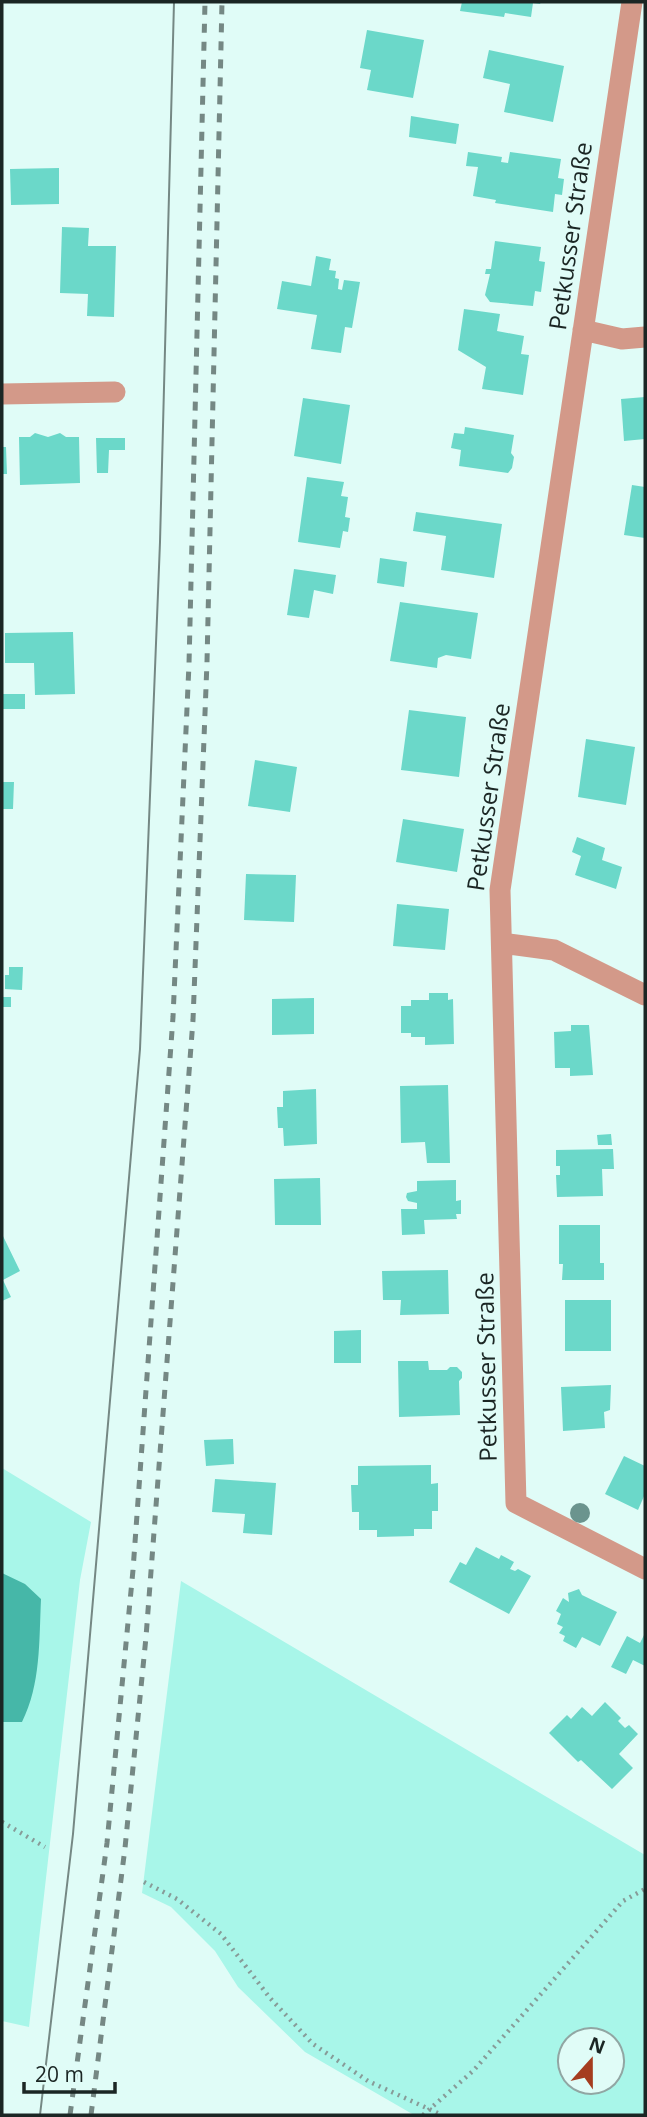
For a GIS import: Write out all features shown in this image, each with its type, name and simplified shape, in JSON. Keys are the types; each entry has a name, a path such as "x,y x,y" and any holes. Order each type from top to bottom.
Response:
{"street":[{"name":"Petkusser Straße","path":"632,2 500,890 516,1503 645,1569"},
{"path":"583,330 622,339 645,337"},
{"path":"2,394 114,392"},
{"path":"502,943 554,950 645,995"}],"path":[{"path":"2,1822 45,1847"},
{"path":"144,1882 177,1899 220,1934 270,1998 313,2044 368,2081 442,2115"},
{"path":"423,2115 473,2071 623,1901 645,1889"}],"shaded area":[{"path":"2,1468 91,1522 80,1580 29,2027 2,2021"},
{"path":"2,1573 25,1584 41,1599 36,1677 22,1722 2,1722"},
{"path":"181,1581 645,1855 645,2115 414,2115 305,2052 238,1987 215,1951 171,1907 142,1893"}],"building":[{"path":"462,2 541,2 533,3 531,17 505,13 504,17 460,11"},
{"path":"367,30 424,40 413,98 367,90 371,70 360,68"},
{"path":"489,50 564,66 553,122 504,112 510,84 483,78"},
{"path":"411,116 459,124 456,144 409,137"},
{"path":"468,152 502,157 501,162 508,163 510,152 561,159 558,178 564,179 562,195 555,194 553,212 495,203 496,200 473,196 478,167 466,166"},
{"path":"59,168 59,204 11,205 10,169"},
{"path":"62,227 89,228 88,246 116,246 114,317 87,316 88,294 60,293"},
{"path":"495,241 541,247 539,261 545,262 541,292 535,291 533,306 490,302 485,295 490,274 485,274 486,269 491,269"},
{"path":"316,256 331,259 329,270 336,271 338,289 342,290 344,280 360,282 352,328 345,327 341,353 311,349 317,315 277,309 282,281 311,286"},
{"path":"464,309 500,314 497,331 524,336 521,354 529,355 523,395 482,389 486,367 458,350"},
{"path":"645,397 645,439 624,441 621,399"},
{"path":"303,398 350,405 341,464 294,456"},
{"path":"465,427 514,435 511,453 514,457 508,473 459,466 461,450 451,448 454,433 464,434"},
{"path":"35,433 48,437 60,433 66,437 79,437 80,483 20,485 19,437 30,437"},
{"path":"96,438 125,438 125,450 109,450 108,473 97,473"},
{"path":"2,447 6,447 7,474 2,474"},
{"path":"307,477 344,482 341,496 348,497 345,517 350,518 348,532 343,531 340,548 298,542"},
{"path":"632,485 645,487 645,538 624,535"},
{"path":"416,512 502,524 494,578 441,570 446,536 413,531"},
{"path":"380,558 407,562 404,587 377,583"},
{"path":"294,569 336,575 333,594 314,590 309,618 287,615"},
{"path":"400,602 478,613 471,659 446,655 438,658 437,668 390,661"},
{"path":"73,632 75,694 35,695 34,663 5,663 5,633"},
{"path":"2,694 25,694 25,709 2,709"},
{"path":"409,710 466,717 459,777 401,770"},
{"path":"586,739 635,747 626,805 578,797"},
{"path":"255,760 297,767 290,812 248,806"},
{"path":"2,782 14,782 13,809 2,809"},
{"path":"403,819 464,829 457,872 396,862"},
{"path":"577,837 605,848 602,860 622,867 616,889 575,875 581,856 572,852"},
{"path":"246,874 296,875 294,922 244,920"},
{"path":"397,904 449,909 445,950 393,946"},
{"path":"9,967 23,967 22,990 5,989 5,975 9,975"},
{"path":"429,993 448,993 448,1000 453,999 454,1044 425,1045 425,1037 411,1037 411,1033 401,1033 401,1006 411,1006 411,1000 429,1000"},
{"path":"2,997 11,997 11,1007 2,1007"},
{"path":"314,998 314,1034 272,1035 272,999"},
{"path":"571,1025 589,1025 593,1075 570,1076 570,1068 555,1068 554,1032 571,1031"},
{"path":"448,1085 450,1163 427,1163 425,1142 401,1143 400,1086"},
{"path":"316,1089 317,1144 284,1146 283,1128 278,1128 277,1107 283,1107 283,1091"},
{"path":"611,1134 612,1145 598,1145 597,1135"},
{"path":"613,1149 614,1169 602,1169 603,1196 557,1197 556,1175 560,1175 560,1166 556,1166 556,1150"},
{"path":"320,1178 321,1225 275,1225 274,1179"},
{"path":"456,1180 456,1201 461,1200 461,1214 456,1214 457,1219 424,1220 425,1234 402,1235 401,1209 417,1209 417,1203 408,1201 406,1197 407,1193 417,1191 417,1181"},
{"path":"559,1225 600,1225 600,1263 604,1263 604,1280 562,1280 563,1264 559,1264"},
{"path":"2,1234 20,1271 3,1280 11,1297 2,1301"},
{"path":"448,1270 449,1314 400,1315 401,1300 383,1300 382,1271"},
{"path":"565,1300 611,1300 611,1351 565,1351"},
{"path":"361,1330 361,1363 334,1363 334,1331"},
{"path":"398,1361 428,1361 429,1370 457,1367 462,1372 459,1381 460,1415 399,1417"},
{"path":"611,1385 610,1410 604,1412 605,1428 563,1431 561,1387"},
{"path":"233,1439 234,1464 206,1466 204,1440"},
{"path":"624,1456 645,1466 645,1494 638,1510 605,1494"},
{"path":"431,1465 431,1484 438,1483 438,1511 432,1511 432,1529 414,1529 414,1536 377,1537 377,1530 359,1530 359,1512 352,1512 351,1485 358,1485 358,1466"},
{"path":"215,1479 276,1483 272,1535 243,1533 245,1514 212,1512"},
{"path":"476,1547 499,1559 501,1555 514,1562 510,1569 518,1569 531,1576 509,1614 449,1582 460,1562 466,1565"},
{"path":"579,1589 582,1595 617,1612 600,1646 582,1637 576,1648 563,1641 565,1636 559,1633 563,1627 557,1624 561,1614 556,1611 563,1598 569,1602 568,1593"},
{"path":"645,1633 645,1666 633,1660 626,1674 611,1667 627,1636 640,1643"},
{"path":"605,1702 621,1718 618,1721 625,1728 629,1725 638,1734 619,1754 633,1768 612,1789 581,1760 578,1762 549,1733 567,1715 571,1719 582,1707 592,1716"}],"tram line":[{"path":"40,2115 73,1834 140,1049 160,542 174,2"}],"railway":[{"path":"70,2115 107,1843 133,1570 173,1017 189,664 205,2"},
{"path":"91,2115 125,1848 146,1637 193,1020 207,662 222,2"}]}
